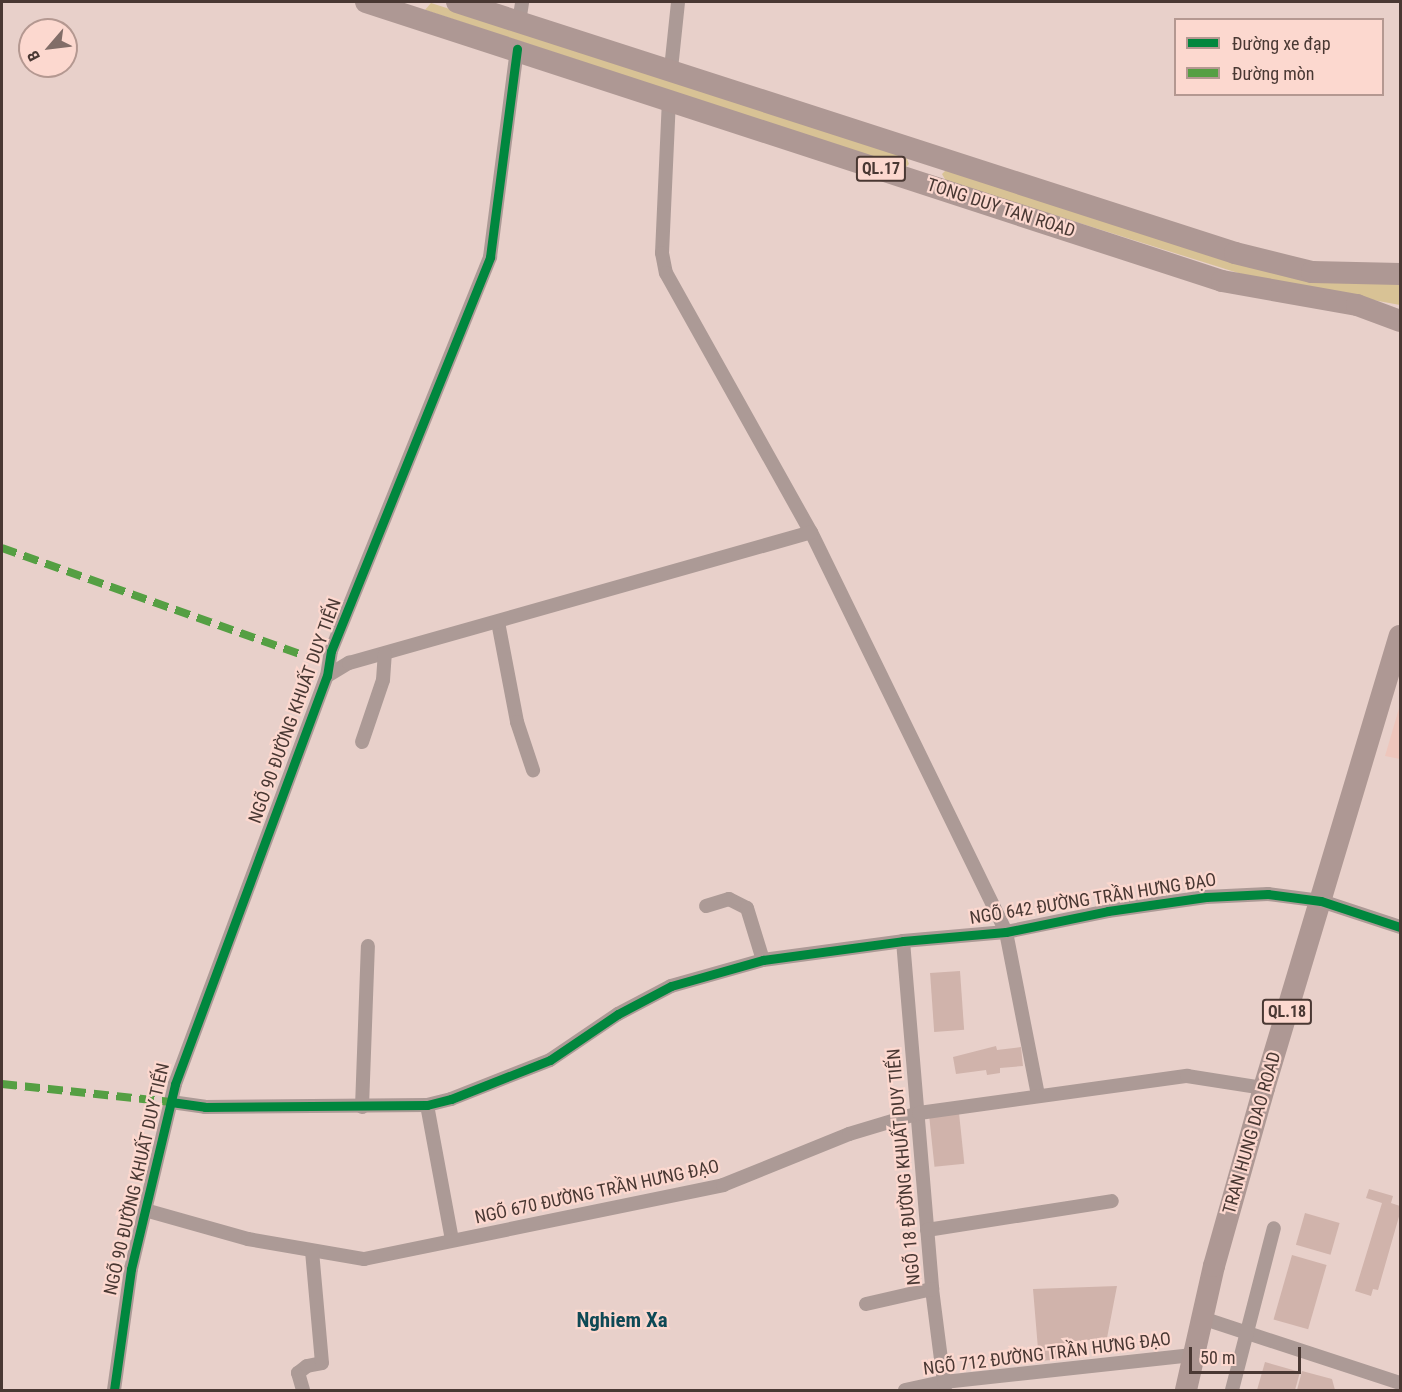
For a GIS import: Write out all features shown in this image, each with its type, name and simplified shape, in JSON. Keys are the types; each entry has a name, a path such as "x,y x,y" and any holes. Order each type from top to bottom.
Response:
{"highway":[{"name":"TONG DUY TAN ROAD","path":"366,2 408,8 517,48 669,99 1222,281 1357,305 1401,321"},
{"name":"TONG DUY TAN ROAD","path":"457,2 520,12 671,69 1235,253 1312,272 1401,274"},
{"path":"922,182 931,154"},
{"name":"TRAN HUNG DAO ROAD","path":"1186,1390 1202,1317 1264,1088 1401,636"}],"street":[{"path":"671,69 678,2"},
{"name":"NGÕ 90 ĐƯỜNG KHUẤT DUY TIẾN","path":"114,1390 131,1269 171,1102 327,676 331,651 490,257 517,48"},
{"path":"669,99 662,253 666,273 811,532 1006,933 1038,1095"},
{"name":"NGÕ 90 ĐƯỜNG KHUẤT DUY TIẾN","path":"327,676 349,663 811,532"},
{"path":"498,622 515,712 533,770"},
{"path":"362,742 382,680 385,654"},
{"name":"NGÕ 642 ĐƯỜNG TRẦN HƯNG ĐẠO","path":"171,1102 205,1107 427,1105 451,1099 550,1060 618,1014 671,986 763,960 903,941 1006,933 1108,911 1206,897 1268,894 1321,901 1401,927"},
{"path":"706,906 729,899 747,908 763,960"},
{"name":"NGÕ 18 ĐƯỜNG KHUẤT DUY TIẾN","path":"903,941 932,1289 945,1386"},
{"path":"362,1107 368,946"},
{"name":"NGÕ 670 ĐƯỜNG TRẦN HƯNG ĐẠO","path":"145,1210 248,1239 364,1259 723,1185 849,1134 918,1113 1187,1076 1264,1088"},
{"path":"427,1105 452,1240"},
{"path":"927,1230 1112,1202"},
{"path":"1232,1390 1274,1228"},
{"path":"303,1390 298,1372 307,1366 322,1363 312,1251"},
{"path":"866,1304 932,1289"},
{"path":"1202,1317 1401,1383"},
{"name":"NGÕ 712 ĐƯỜNG TRẦN HƯNG ĐẠO","path":"905,1390 1193,1354"}],"shaded area":[{"path":"431,3 905,154 909,164 905,168 425,10"},
{"path":"947,169 1273,271 1400,281 1400,305 1254,278 946,181 942,174"},
{"path":"1400,705 1400,759 1385,756"}],"building":[{"path":"960,971 964,1030 934,1032 930,973"},
{"path":"996,1046 997,1050 1021,1047 1023,1066 1000,1068 1000,1073 987,1075 986,1070 956,1074 953,1057"},
{"path":"959,1113 964,1164 934,1167 929,1116"},
{"path":"1369,1189 1393,1196 1391,1203 1400,1206 1378,1290 1373,1289 1371,1296 1355,1291 1382,1203 1366,1198"},
{"path":"1305,1213 1340,1223 1331,1255 1296,1245"},
{"path":"1292,1255 1327,1265 1308,1329 1274,1319"},
{"path":"1117,1286 1107,1338 1064,1343 1064,1359 1039,1361 1033,1289"},
{"path":"1265,1362 1300,1372 1295,1390 1257,1390"},
{"path":"1302,1371 1332,1379 1335,1390 1297,1390"}],"marked path":[{"path":"2,548 328,664"},
{"path":"2,1084 171,1102"}],"cycle path":[{"path":"114,1390 131,1269 175,1084 327,676 331,651 490,257 517,49"},
{"path":"171,1102 205,1107 427,1105 451,1099 550,1060 618,1014 671,986 763,960 903,941 1006,932 1108,911 1206,897 1268,894 1321,901 1400,927"}],"district":[{"name":"Nghiem Xa","path":"622,1320"}]}
